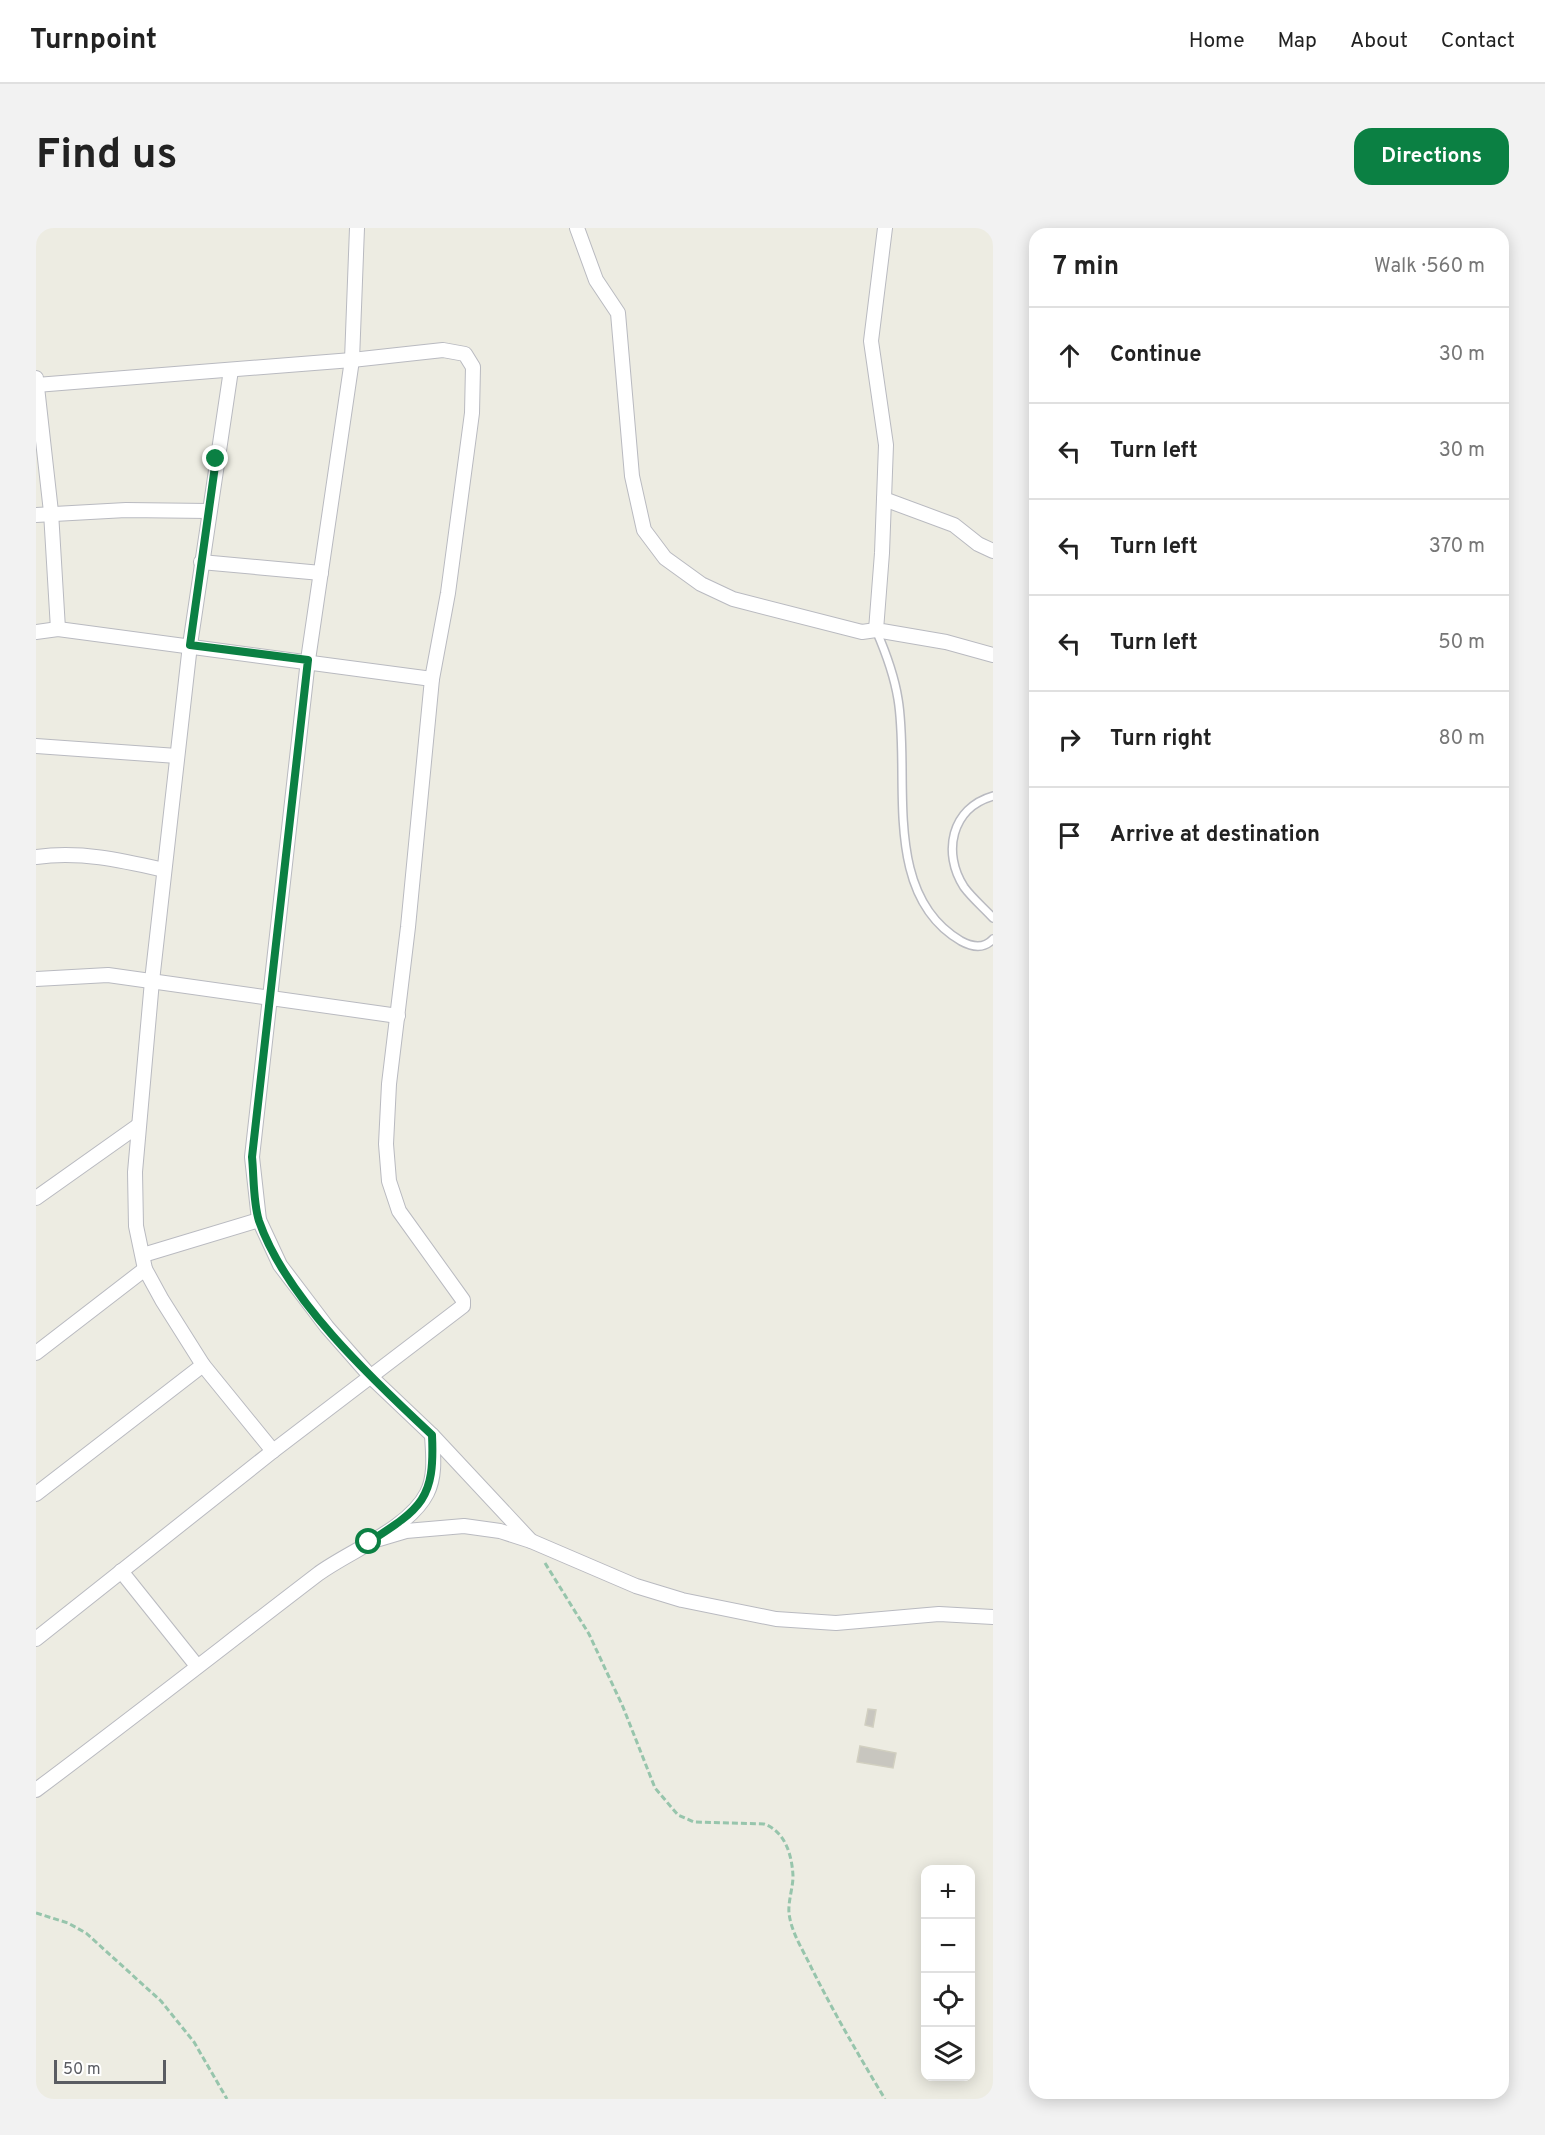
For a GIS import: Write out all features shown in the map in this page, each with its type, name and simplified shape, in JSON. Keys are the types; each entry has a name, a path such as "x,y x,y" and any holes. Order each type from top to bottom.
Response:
{"street":[{"path":"357,228 352,360 308,660 252,1157 259,1220 280,1265 327,1328 371,1377 432,1435 531,1541"},
{"path":"577,228 596,280 618,313 632,476 644,530 665,558 701,584 733,599 862,632 876,630 946,642 993,656"},
{"path":"876,630 886,445 871,341 885,228"},
{"path":"36,1639 273,1451 463,1306 462,1300 399,1211 389,1180 386,1144 389,1084 432,679 448,593 472,412 473,367 465,354 443,350 231,370 37,383 51,512 58,629"},
{"path":"231,370 201,562 164,870 135,1172 136,1226 144,1262 203,1365 273,1451"},
{"path":"884,499 954,525 978,544 993,551"},
{"path":"36,514 209,511"},
{"path":"201,562 321,573"},
{"path":"36,632 58,629 308,660 432,679"},
{"path":"36,746 177,756"},
{"path":"36,856 71,853 108,857 164,870"},
{"path":"36,979 108,975 398,1016"},
{"path":"36,1198 139,1125"},
{"path":"36,1353 144,1262 259,1220"},
{"path":"36,1494 203,1365"},
{"path":"36,1790 321,1572 396,1525 427,1493 434,1470 432,1435"},
{"path":"369,1542 406,1532 464,1526 500,1531 531,1541 636,1586 682,1600 776,1619 836,1623 939,1614 993,1617"},
{"path":"121,1571 197,1666"}],"lane":[{"path":"876,630 891,663 898,702 905,858 919,894 937,921 960,940 975,947 988,945 993,939"},
{"path":"993,796 966,810 955,825 951,847 956,868 964,886 993,918"}],"path":[{"path":"531,1541 589,1634 623,1707 655,1788 678,1815 694,1822 764,1824 775,1828 788,1849 793,1876 789,1912 794,1932 840,2024 885,2099"},
{"path":"36,1913 68,1923 86,1933 161,2001 194,2042 227,2099"}],"building":[{"path":"868,1709 876,1710 873,1727 865,1725"},
{"path":"860,1746 896,1753 893,1768 857,1762"}],"route":[{"path":"216,459 190,645 308,660 252,1157 259,1220 280,1265 327,1328 371,1377 432,1435 434,1470 427,1493 416,1507 396,1525 369,1542"}]}
